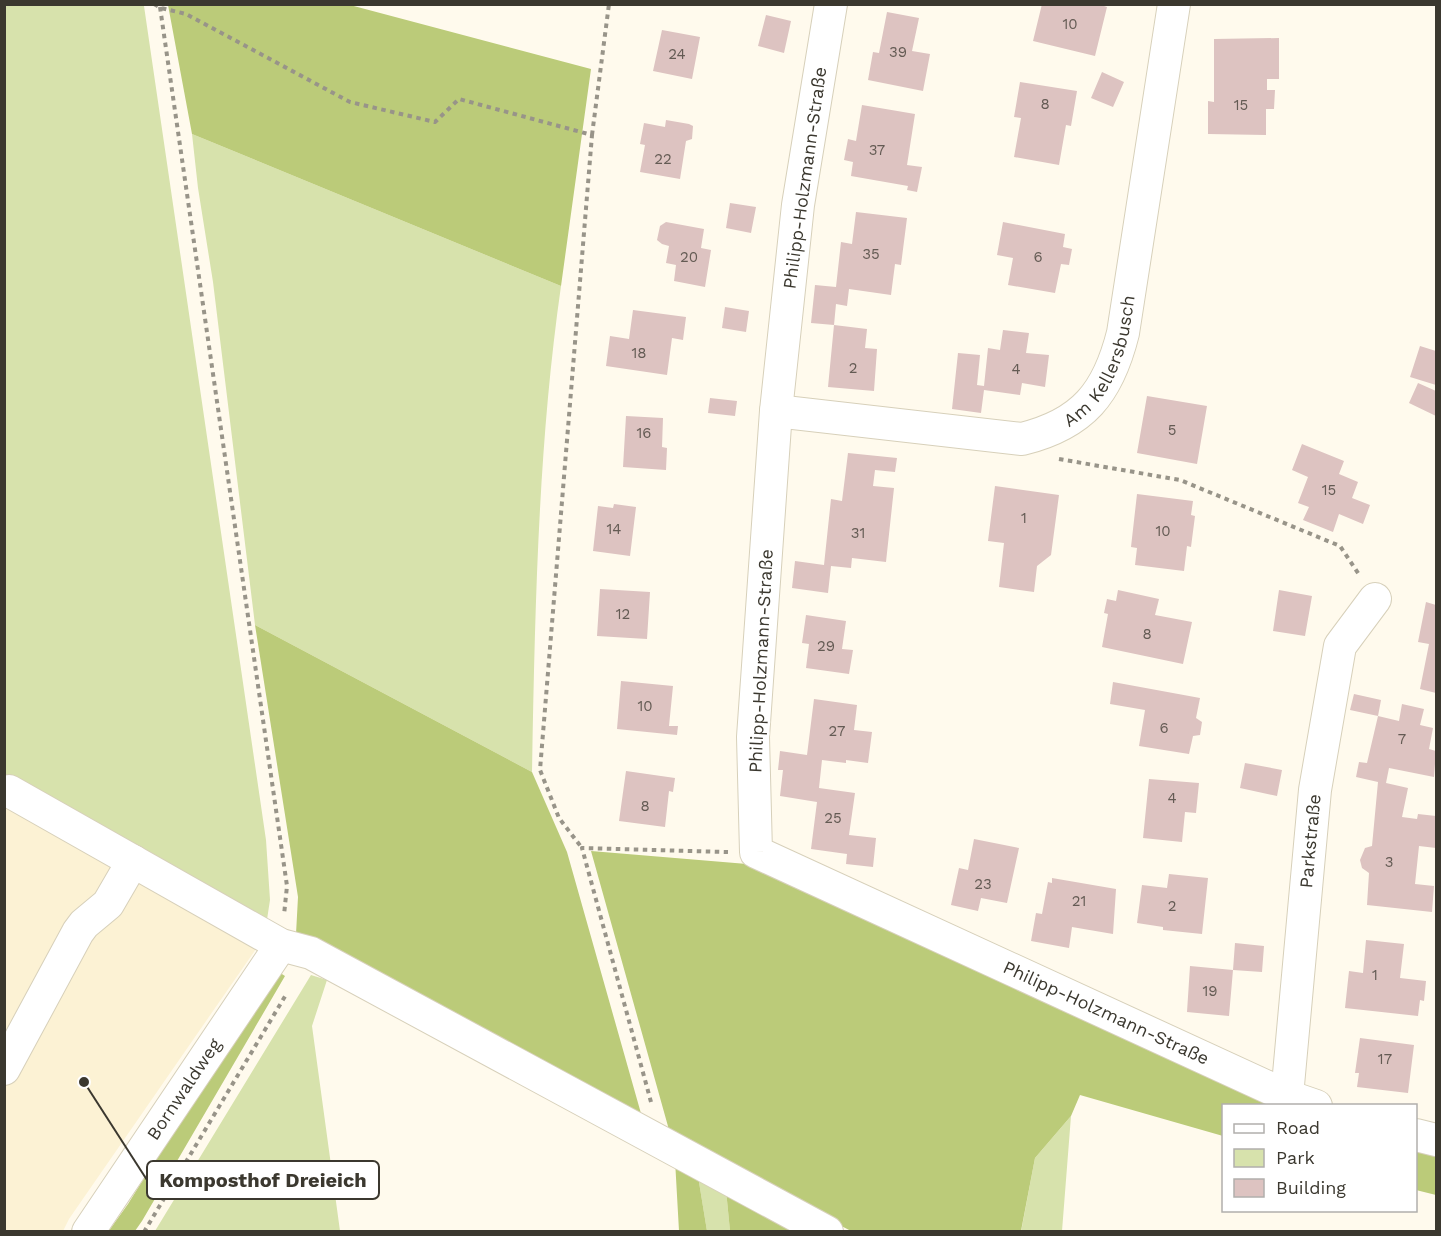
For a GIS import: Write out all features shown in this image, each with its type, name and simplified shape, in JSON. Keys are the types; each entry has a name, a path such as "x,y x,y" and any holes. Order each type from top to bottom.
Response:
{"street":[{"name":"Philipp-Holzmann-Straße","path":"831,4 798,205 776,411 753,737 756,852 1301,1101"},
{"name":"Am Kellersbusch","path":"776,411 1022,439 1060,427 1082,411 1109,377 1116,361 1123,333 1174,4"},
{"name":"Parkstraße","path":"1301,1101 1315,790 1340,646 1375,598"},
{"path":"9,791 281,945 311,953 827,1232"},
{"path":"4,1069 78,932 108,904 133,861"},
{"name":"Bornwaldweg","path":"88,1232 281,945"},
{"path":"1417,1135 1437,1140"}],"path":[{"path":"154,4 186,14 350,102 435,122 459,99 592,135"},
{"path":"609,4 592,135 540,770 559,818 582,848 662,1143"},
{"path":"160,6 287,886 281,945"},
{"path":"1055,458 1180,480 1341,546 1375,598"},
{"path":"582,848 756,852"},
{"name":"Bornwaldweg","path":"144,1232 287,993"}],"shaded area":[{"path":"4,799 258,946 69,1219 63,1231 5,1231"}],"green space":[{"path":"5,5 144,6 266,840 270,900 266,926 5,777"},
{"path":"168,5 350,5 591,69 561,286 192,134"},
{"path":"192,134 561,286 547,407 539,528 532,772 255,625 213,282"},
{"path":"255,625 532,772 567,852 642,1117 296,934 298,897"},
{"path":"591,851 747,864 1271,1104 1222,1104 1222,1136 1080,1095 1071,1116 1035,1158 1021,1231 851,1231 671,1137"},
{"path":"274,969 285,976 142,1221 135,1231 108,1232 128,1204"},
{"path":"311,975 327,980 312,1026 340,1231 155,1231"},
{"path":"1071,1116 1062,1231 1021,1232 1035,1158"},
{"path":"1417,1148 1436,1154 1436,1195 1417,1190"},
{"path":"675,1160 698,1176 707,1231 679,1231"},
{"path":"698,1176 726,1190 730,1231 707,1231"},
{"path":"726,1190 804,1231 730,1231"}],"building":[{"path":"1042,4 1098,4 1107,7 1095,56 1033,41"},
{"path":"887,12 919,18 912,51 930,54 923,91 868,80 873,52 879,53"},
{"path":"766,15 791,21 784,53 758,46"},
{"path":"662,30 700,37 692,79 653,71"},
{"path":"1279,38 1279,79 1267,79 1267,90 1275,90 1274,109 1266,109 1266,135 1208,134 1208,101 1214,102 1214,39"},
{"path":"1102,72 1124,82 1113,107 1091,98"},
{"path":"1020,82 1077,91 1071,126 1066,125 1059,165 1014,157 1021,118 1014,117"},
{"path":"862,105 915,114 907,165 922,167 917,192 907,190 908,186 851,176 853,162 844,160 848,139 856,141"},
{"path":"666,120 693,126 692,139 686,141 680,179 640,172 645,145 640,144 644,123 665,127"},
{"path":"730,203 756,207 751,233 726,228"},
{"path":"856,212 907,218 901,265 895,264 891,295 849,289 847,306 836,304 834,325 811,323 815,285 836,287 841,242 852,244"},
{"path":"666,222 704,229 701,248 711,250 705,287 674,281 676,265 666,263 669,246 657,240 660,226"},
{"path":"1003,222 1065,234 1063,247 1072,249 1069,265 1061,264 1055,293 1008,285 1013,258 997,255"},
{"path":"725,307 749,311 746,332 722,328"},
{"path":"633,310 686,317 683,340 672,338 667,375 606,366 610,336 629,339"},
{"path":"834,325 867,329 865,348 877,349 874,391 828,387"},
{"path":"1003,330 1029,333 1026,353 1049,355 1045,387 1022,383 1020,395 984,390 981,413 952,409 958,353 980,355 977,385 984,386 988,348 1000,350"},
{"path":"1420,346 1436,351 1436,385 1410,377"},
{"path":"1418,383 1436,391 1436,416 1409,403"},
{"path":"1147,396 1207,406 1197,464 1137,453"},
{"path":"710,398 737,401 735,416 708,413"},
{"path":"626,416 663,418 662,447 667,448 666,470 623,467"},
{"path":"1302,444 1344,461 1339,474 1358,482 1352,498 1370,505 1363,524 1339,514 1333,532 1303,520 1309,507 1298,503 1308,477 1292,470"},
{"path":"848,453 897,458 895,472 875,470 873,486 894,488 886,562 852,558 851,568 831,566 828,593 792,588 795,561 824,565 831,499 842,501"},
{"path":"995,486 1059,495 1051,555 1037,566 1034,592 999,587 1004,543 988,541"},
{"path":"1137,494 1193,501 1191,515 1195,516 1191,547 1187,546 1184,571 1135,565 1137,548 1131,547"},
{"path":"614,504 636,507 630,556 593,551 598,506 613,508"},
{"path":"600,589 650,592 647,639 597,636"},
{"path":"1118,590 1159,599 1155,615 1192,622 1183,664 1102,647 1108,614 1104,613 1107,599 1116,601"},
{"path":"1279,590 1312,596 1305,636 1273,631"},
{"path":"1426,602 1436,605 1436,693 1420,689 1429,644 1418,642"},
{"path":"806,615 846,621 842,649 853,650 849,674 806,668 809,644 802,643"},
{"path":"621,681 673,686 669,726 678,726 677,735 617,729"},
{"path":"1113,682 1200,698 1196,718 1202,722 1200,735 1193,736 1189,754 1139,746 1145,710 1110,704"},
{"path":"1354,694 1381,700 1378,716 1350,710"},
{"path":"814,699 857,705 854,730 872,732 868,763 822,760 819,788 855,793 849,835 876,838 873,867 846,864 847,854 811,849 817,802 780,796 783,770 778,770 780,751 807,755"},
{"path":"1402,704 1424,709 1420,725 1433,728 1429,749 1436,751 1434,777 1389,768 1386,783 1408,788 1402,817 1417,819 1418,814 1436,816 1436,848 1419,846 1415,884 1434,886 1432,912 1367,905 1369,873 1362,868 1360,860 1365,848 1372,846 1378,782 1356,777 1359,762 1367,763 1378,716 1399,721"},
{"path":"1245,763 1282,770 1277,796 1240,788"},
{"path":"626,771 675,778 673,792 669,791 665,827 619,821"},
{"path":"1149,779 1199,783 1196,813 1185,812 1182,842 1143,838"},
{"path":"974,839 1019,848 1007,903 981,898 978,911 951,905 959,868 968,870"},
{"path":"1169,874 1208,878 1202,934 1163,930 1163,927 1137,923 1142,885 1167,888"},
{"path":"1052,878 1116,889 1113,934 1072,927 1069,948 1031,941 1036,913 1042,914 1048,882 1052,883"},
{"path":"1366,940 1404,944 1400,978 1426,981 1424,1001 1420,1000 1418,1016 1345,1008 1349,971 1363,973"},
{"path":"1235,943 1264,946 1262,972 1233,970"},
{"path":"1190,966 1233,970 1229,1016 1187,1012"},
{"path":"1360,1038 1414,1045 1408,1093 1357,1087 1359,1073 1355,1073"}],"place":[{"name":"Komposthof Dreieich","path":"84,1082"}]}
